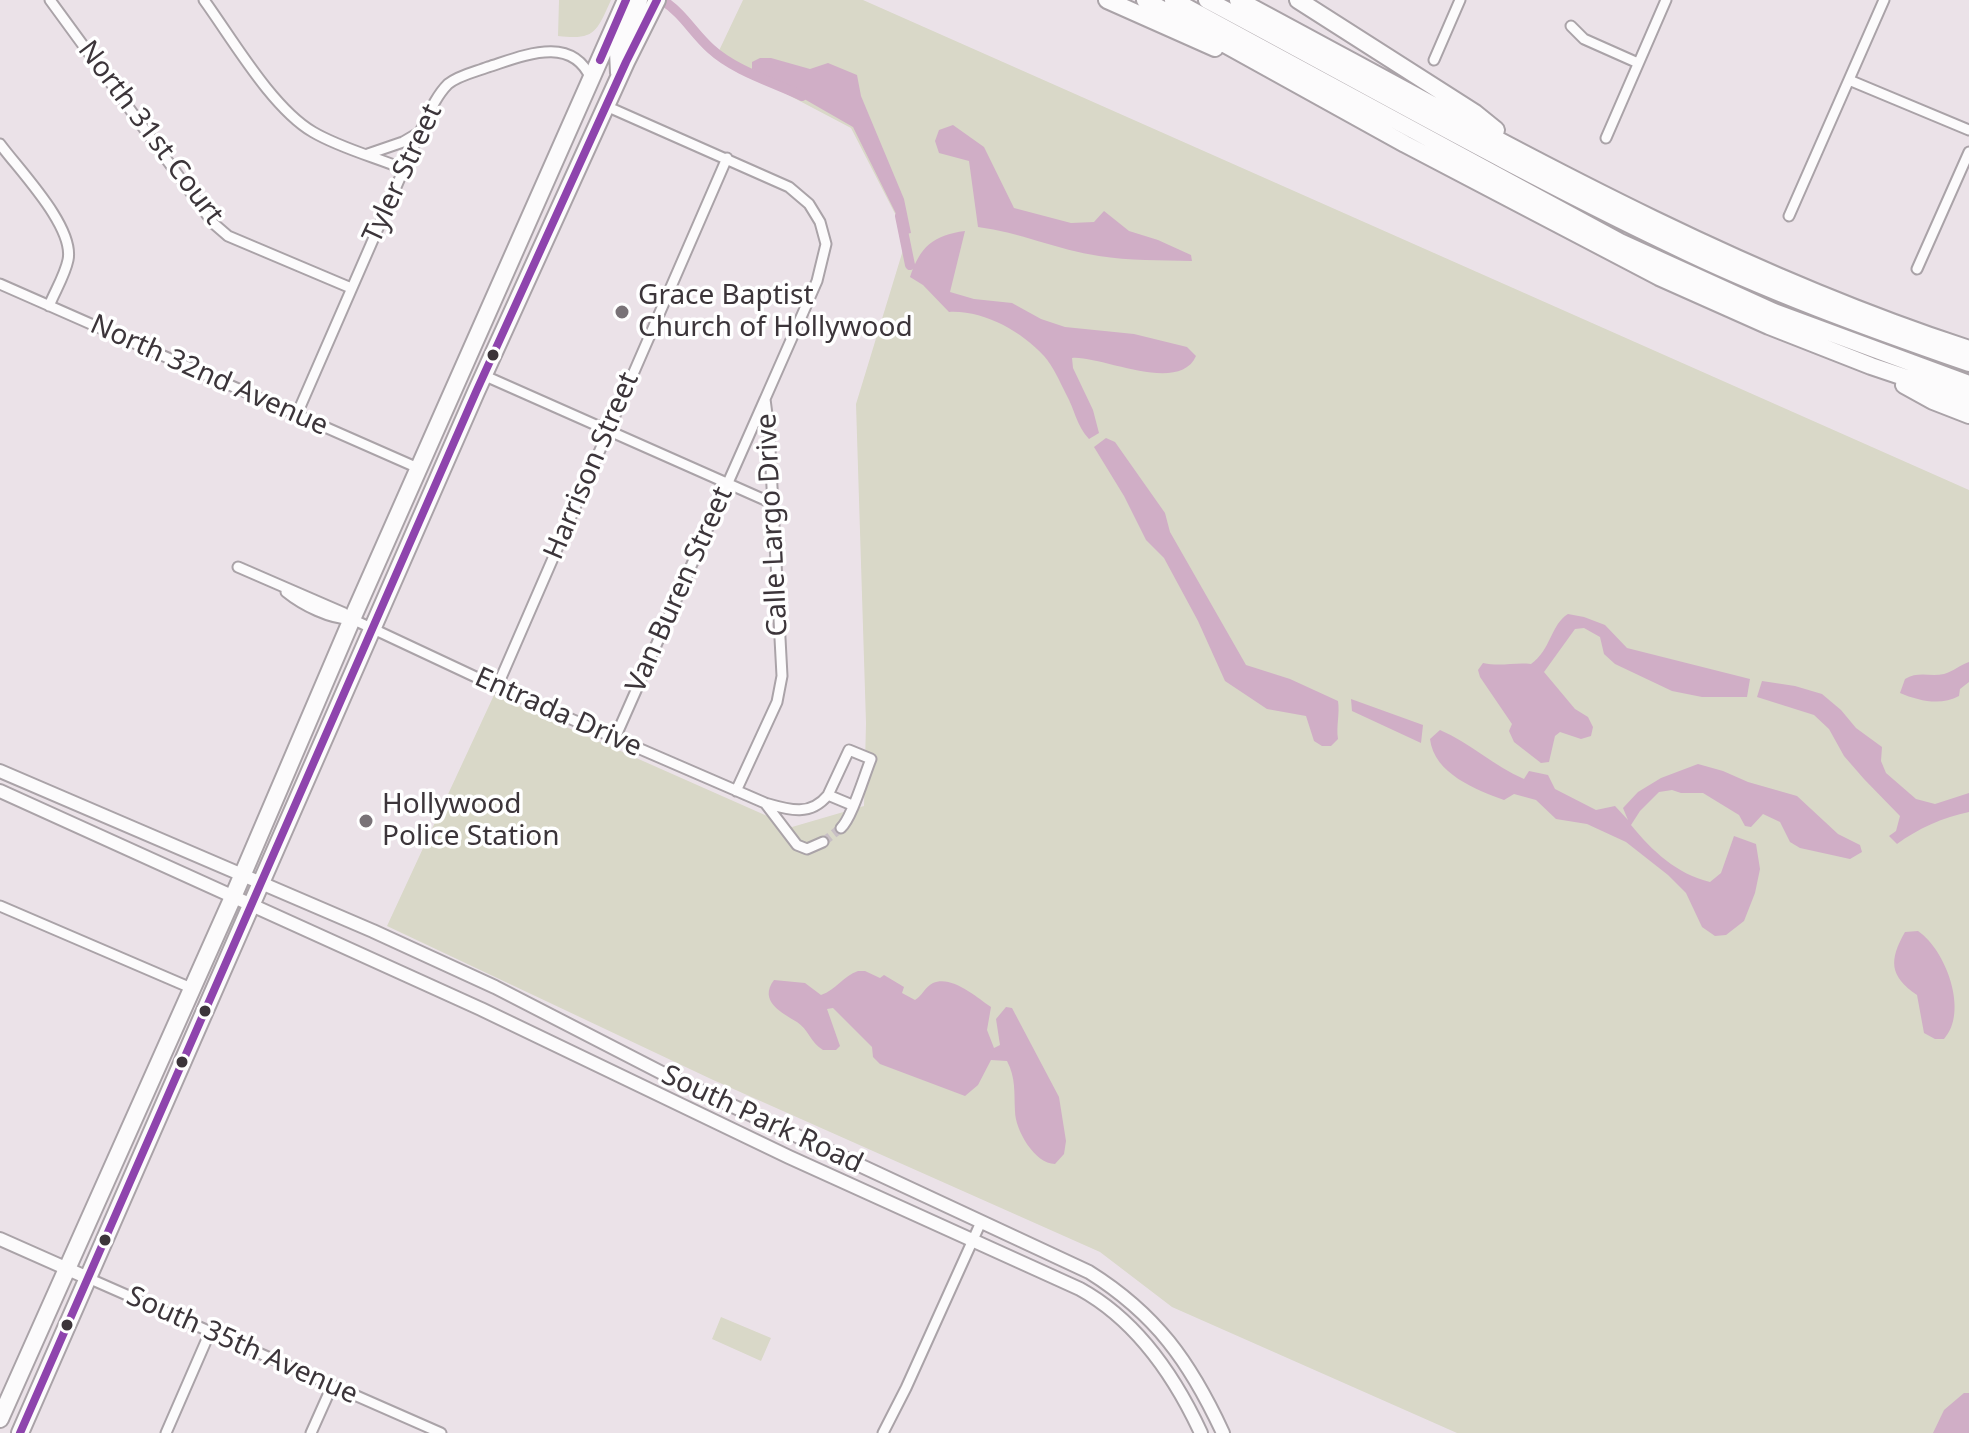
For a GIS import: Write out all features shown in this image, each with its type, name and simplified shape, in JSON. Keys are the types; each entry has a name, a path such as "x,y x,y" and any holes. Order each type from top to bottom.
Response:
{"highway":[{"path":"0,1419 242,877 418,468 626,0"},
{"path":"1107,0 1269,69"},
{"path":"1145,0 1528,210 1659,277 1769,326 1871,366 1969,399"},
{"path":"1173,0 1620,242 1774,312 1969,384"},
{"path":"1207,0 1586,203 1673,246 1860,325 1969,363"},
{"path":"1238,0 1524,154 1675,231 1785,279 1969,349"},
{"path":"1298,0 1475,113 1524,154"},
{"path":"20,1433 262,885 371,627 619,79 650,1"},
{"path":"479,332 478,361 483,375"},
{"path":"1871,366 1933,401 1969,415"},
{"path":"451,449 461,407 459,395 454,389"}],"street":[{"name":"North 31st Court","path":"50,0 213,223 228,236 351,288"},
{"path":"204,0 293,118 314,133 404,169"},
{"path":"1434,60 1460,0"},
{"path":"1606,138 1666,0"},
{"path":"1789,216 1884,0"},
{"path":"1571,26 1584,39 1638,63"},
{"name":"Tyler Street","path":"297,414 420,132 438,97 450,83 526,55 564,53 584,64 591,80"},
{"path":"1849,80 1969,130"},
{"name":"Calle Largo Drive","path":"606,106 789,187 809,204 820,222 826,244 817,281 765,399 774,504 782,676 777,702 736,791"},
{"path":"368,154 403,142 420,132"},
{"path":"0,144 54,215 66,237 69,258 49,306"},
{"path":"1917,269 1969,152"},
{"name":"Harrison Street","path":"497,687 727,158"},
{"name":"North 32nd Avenue","path":"0,284 418,468"},
{"path":"483,375 774,504"},
{"name":"Van Buren Street","path":"615,738 765,399"},
{"name":"Entrada Drive","path":"238,567 344,613 497,687 736,791 795,812"},
{"path":"786,831 795,812 822,803 849,750 871,759 852,805 849,821 841,828"},
{"name":"South Park Road","path":"0,771 458,970 679,1081 1089,1272 1131,1302 1156,1326 1189,1368 1223,1433"},
{"name":"South Park Road","path":"0,791 447,993 789,1157 1099,1300 1158,1359 1183,1395 1201,1433"},
{"path":"828,795 852,805"},
{"path":"765,803 797,845 807,849 823,842"},
{"path":"0,906 191,988"},
{"path":"447,993 458,970"},
{"path":"883,1433 981,1222"},
{"path":"0,1239 88,1278"},
{"name":"South 35th Avenue","path":"88,1278 441,1433"},
{"path":"166,1433 210,1332"},
{"path":"311,1433 332,1386"}],"shaded area":[{"path":"559,0 611,0 593,32 570,37 558,36"},
{"path":"743,0 863,0 1969,490 1969,1433 1457,1433 1172,1307 1100,1252 711,1079 387,926 494,695 792,827 864,806 866,723 856,404 907,237 851,128 716,57"},
{"path":"760,58 810,69 828,63 857,75 861,96 904,199 911,233 906,234 853,127 752,69 752,62"},
{"path":"953,125 984,147 1014,208 1071,223 1094,222 1104,211 1129,231 1191,255 1192,261 1099,256 978,227 969,161 939,153 935,141 939,130"},
{"path":"965,231 950,292 974,299 1012,303 1041,319 1065,327 1134,334 1187,347 1196,356 1187,367 1156,373 1072,358 1073,368 1093,410 1099,433 1089,439 1078,423 1053,369 1035,347 988,318 949,312 923,285 910,277 918,258 929,244 944,236"},
{"path":"1106,438 1115,442 1165,513 1170,532 1246,665 1290,679 1338,701 1338,739 1331,746 1322,746 1314,741 1306,716 1267,709 1225,681 1198,621 1164,558 1146,540 1094,447"},
{"path":"1568,614 1605,625 1627,648 1750,679 1747,697 1702,697 1672,691 1615,664 1604,654 1600,637 1584,628 1575,629 1544,672 1575,709 1588,717 1593,727 1591,736 1581,739 1560,732 1555,736 1549,762 1541,763 1514,742 1509,731 1512,724 1478,670 1483,663 1531,664 1543,652 1558,624"},
{"path":"1969,662 1969,682 1960,689 1959,696 1945,701 1930,701 1900,693 1905,679 1944,674"},
{"path":"1762,681 1822,694 1856,728 1882,747 1881,761 1886,773 1916,799 1935,804 1969,793 1969,812 1931,824 1897,844 1889,836 1896,831 1900,816 1844,756 1829,729 1814,715 1757,697"},
{"path":"1351,699 1423,725 1421,743 1352,711"},
{"path":"1440,730 1524,779 1529,771 1548,775 1555,789 1596,810 1615,806 1628,820 1623,808 1638,792 1661,778 1698,764 1723,771 1748,782 1797,796 1838,834 1860,845 1862,852 1850,859 1800,848 1790,842 1780,822 1763,814 1751,827 1745,826 1739,815 1703,793 1659,792 1631,825 1657,852 1687,873 1710,882 1721,873 1734,836 1756,844 1760,869 1744,921 1726,935 1715,936 1702,927 1686,893 1626,842 1587,824 1556,819 1536,800 1514,794 1504,800 1458,779 1439,762 1433,751 1430,739"},
{"path":"1918,931 1937,952 1951,982 1954,1013 1944,1039 1935,1039 1924,1033 1917,995 1901,981 1894,967 1896,951 1905,932"},
{"path":"858,971 880,978 884,975 904,987 902,993 915,1000 933,983 940,981 964,988 991,1007 987,1030 994,1048 1000,1045 996,1019 1006,1007 1012,1008 1059,1097 1066,1141 1064,1154 1055,1164 1040,1158 1022,1136 1016,1119 1013,1080 1007,1061 991,1060 978,1085 965,1096 880,1064 873,1057 872,1047 833,1008 827,1009 840,1046 836,1050 823,1050 801,1025 770,1000 770,987 774,980 805,983 821,995"},
{"path":"721,1317 771,1338 761,1361 712,1339"},
{"path":"1964,1393 1969,1393 1969,1433 1933,1433 1944,1410"}],"waterway":[{"path":"662,0 721,57 802,96"},
{"path":"900,216 910,265"}],"tunnel":[{"path":"823,842 841,828"}],"transit line":[{"path":"600,60 626,0"},
{"path":"20,1433 476,392 657,0"}],"place":[{"name":"Grace Baptist Church of Hollywood","path":"622,312"},
{"name":"Hollywood Police Station","path":"366,821"}]}
